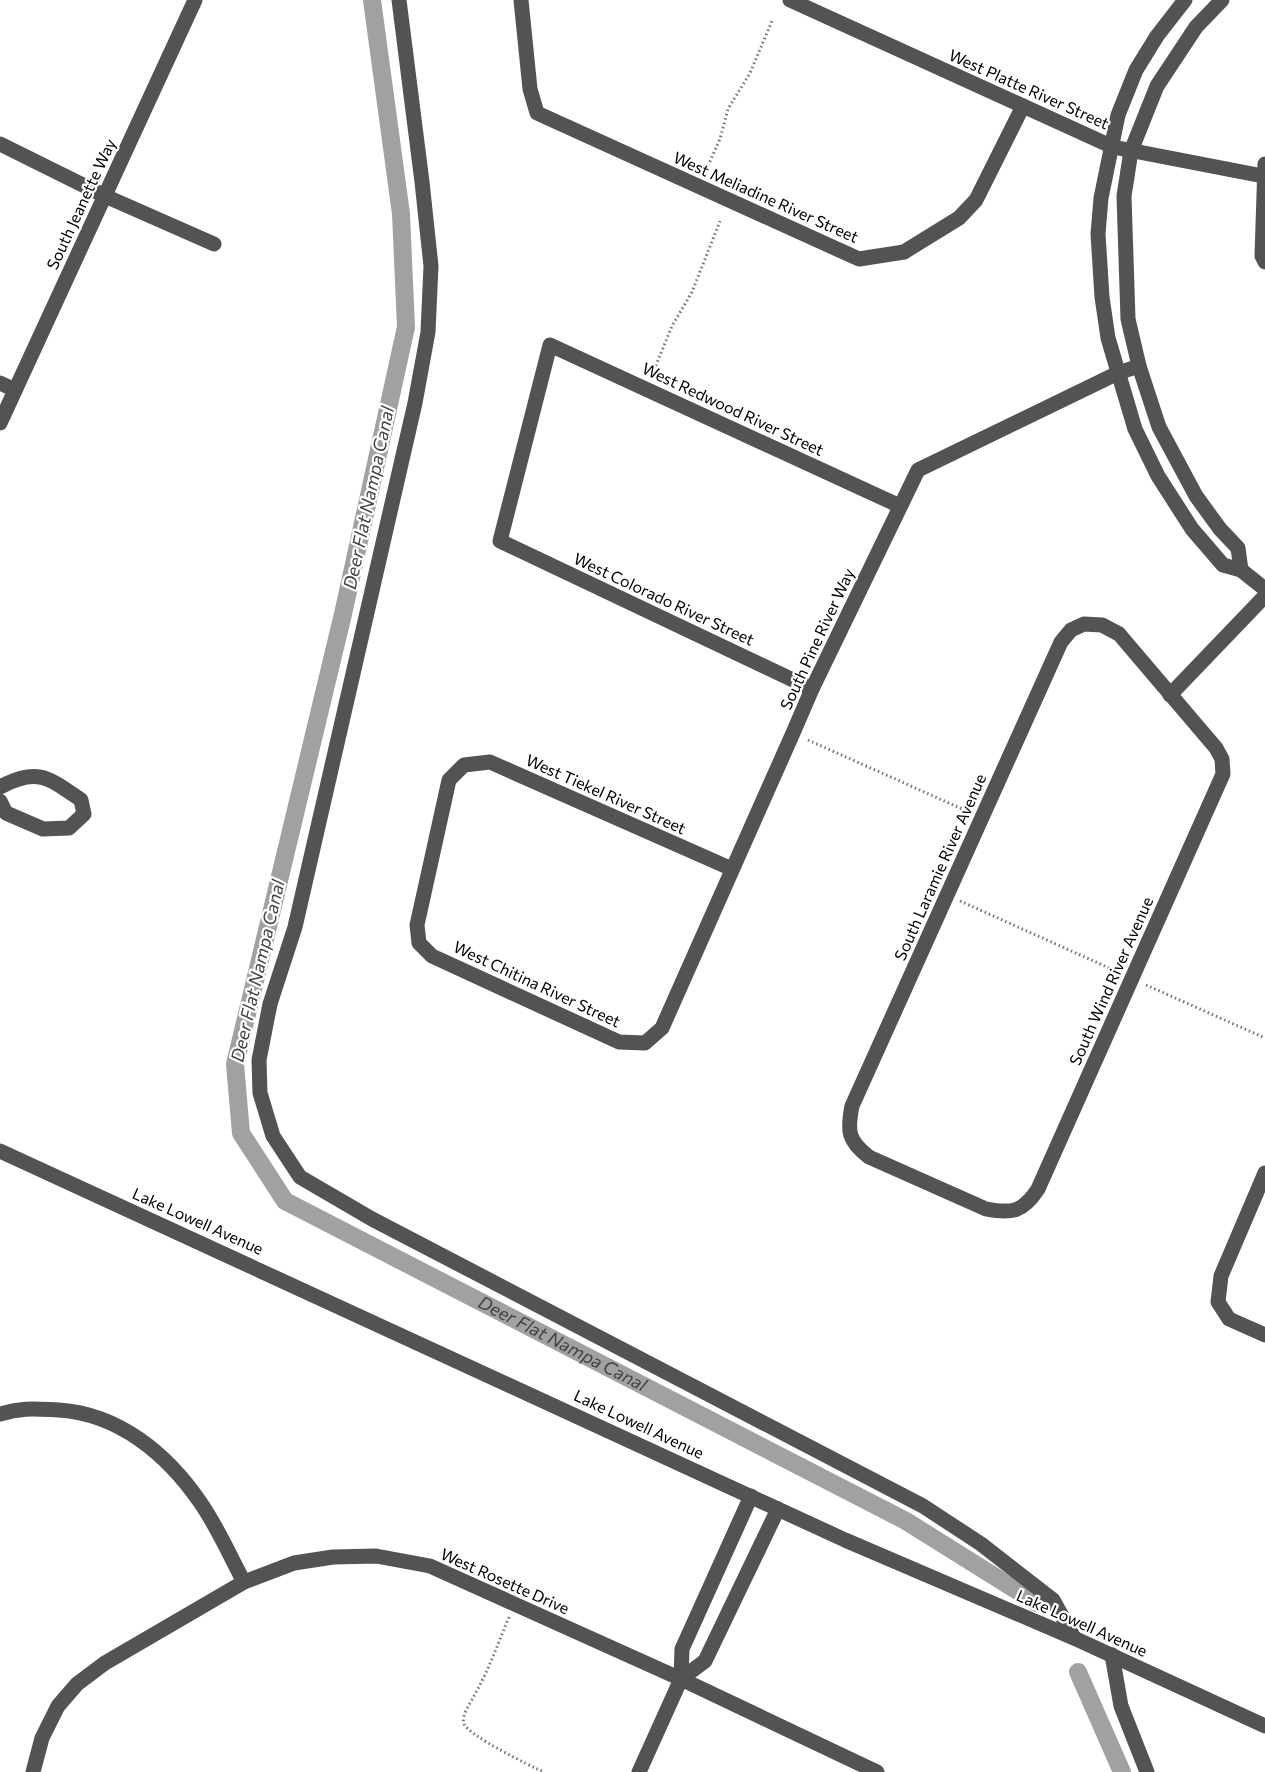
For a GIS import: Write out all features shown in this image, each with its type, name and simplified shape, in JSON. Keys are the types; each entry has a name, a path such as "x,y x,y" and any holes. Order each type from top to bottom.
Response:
{"street":[{"name":"South Jeanette Way","path":"0,423 195,0"},
{"path":"399,0 430,266 428,332 415,404 295,927 270,1004 258,1060 260,1093 273,1136 300,1177 372,1219 922,1506 981,1544 1053,1600 1074,1638"},
{"name":"West Meliadine River Street","path":"521,0 530,89 537,113 859,259 904,252 958,218 976,201 1023,106"},
{"name":"West Platte River Street","path":"790,0 1113,147 1264,170"},
{"path":"1185,0 1157,36 1136,70 1118,115 1101,198 1098,234 1102,297 1108,338 1135,429 1158,476 1192,529 1223,565 1241,570 1265,590"},
{"path":"1222,0 1196,27 1157,86 1131,151 1124,196 1128,319 1139,366 1159,427 1196,496 1238,548 1241,570"},
{"path":"0,144 214,244"},
{"path":"1264,170 1262,256 1265,262"},
{"name":"West Redwood River Street","path":"500,542 550,345 900,506"},
{"name":"South Pine River Way","path":"645,1043 662,1028 812,689 918,470 1118,373 1139,366"},
{"path":"0,383 15,390"},
{"name":"West Colorado River Street","path":"500,542 812,689"},
{"path":"1170,695 1265,596"},
{"name":"South Laramie River Avenue","path":"1018,1210 1001,1212 986,1209 869,1157 857,1148 850,1136 848,1123 852,1106 1061,642 1071,630 1084,624 1102,625 1119,634 1170,695"},
{"name":"South Wind River Avenue","path":"1018,1210 1030,1202 1038,1190 1222,774 1222,759 1216,748 1170,695"},
{"name":"West Tiekel River Street","path":"419,943 417,926 449,780 464,765 490,762 732,869"},
{"path":"0,787 14,779 33,775 53,780 81,800 84,814 69,828 43,829 6,813 0,801"},
{"name":"West Chitina River Street","path":"419,943 432,956 619,1042 645,1043"},
{"name":"Lake Lowell Avenue","path":"0,1151 778,1509 1074,1638 1265,1726"},
{"path":"1265,1173 1221,1276 1218,1302 1229,1318 1265,1335"},
{"path":"0,1414 20,1408 75,1411 121,1426 160,1454 200,1502 244,1582"},
{"path":"639,1772 681,1679 682,1649 751,1496"},
{"path":"681,1679 705,1661 778,1509"},
{"name":"West Rosette Drive","path":"33,1772 42,1738 57,1706 77,1684 105,1663 244,1582 294,1563 333,1557 376,1556 430,1566 681,1679 877,1772"},
{"path":"1112,1655 1121,1706 1147,1772"}],"path":[{"path":"706,170 720,139 728,109 750,73 772,21"},
{"path":"654,370 672,326 692,292 720,221"},
{"path":"793,733 982,818"},
{"path":"947,895 1265,1038"},
{"path":"515,1605 481,1684 466,1711 463,1719 464,1725 475,1737 544,1772"}],"waterway":[{"name":"Deer Flat Nampa Canal","path":"372,0 401,214 406,327 343,614 235,1064 241,1133 285,1201 906,1521 1037,1603"},
{"name":"Deer Flat Nampa Canal","path":"1078,1672 1122,1772"}]}
